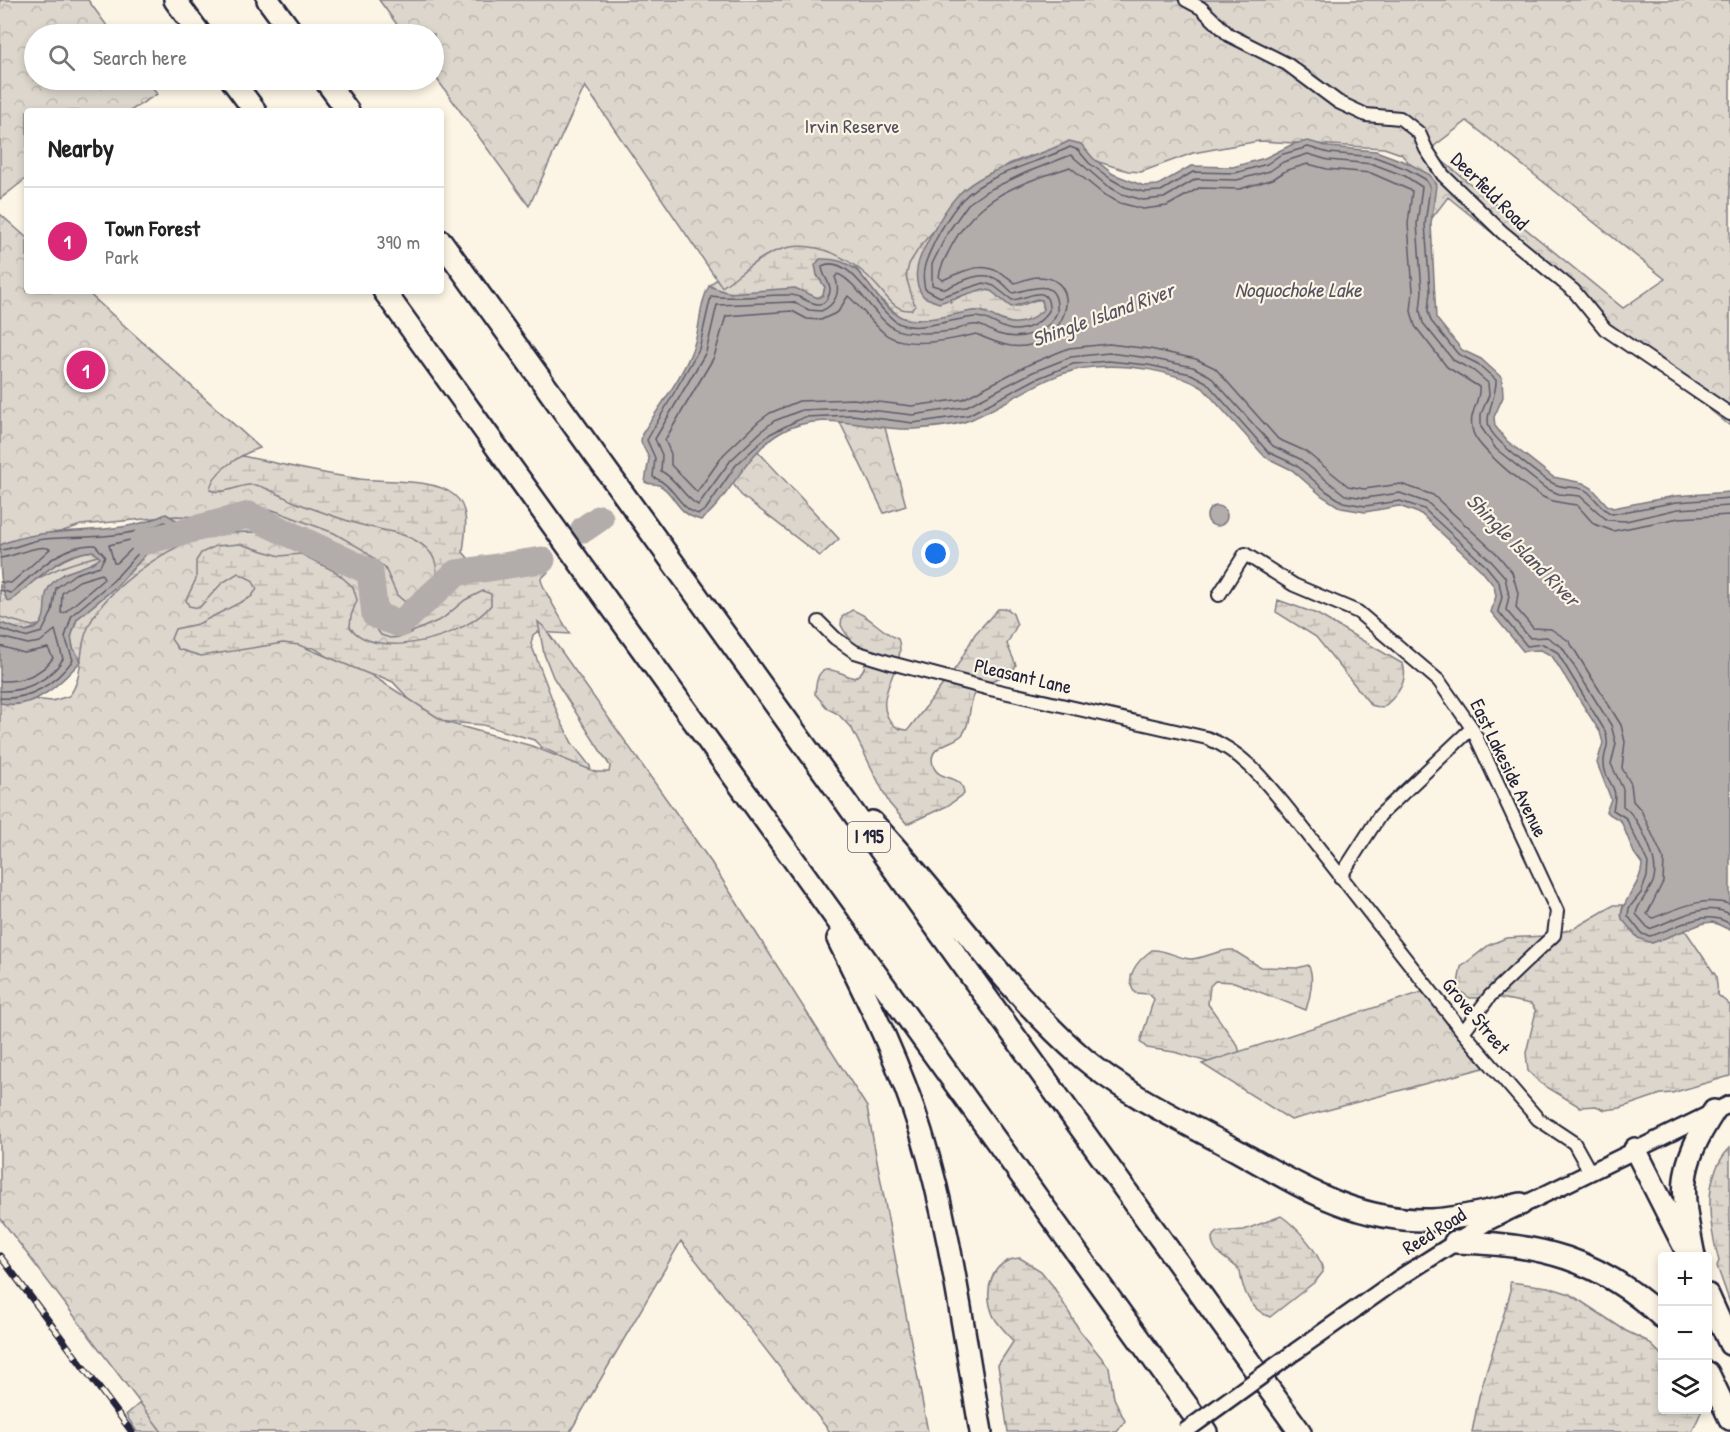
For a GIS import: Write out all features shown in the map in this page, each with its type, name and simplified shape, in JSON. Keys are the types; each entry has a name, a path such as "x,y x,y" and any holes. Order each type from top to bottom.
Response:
{"highway":[{"path":"175,0 193,24"},
{"path":"268,0 286,24"},
{"path":"239,90 253,108"},
{"path":"333,90 346,108"},
{"name":"I 195","path":"444,245 808,753 1300,1432"},
{"path":"386,294 1206,1432"},
{"path":"808,753 898,850 1030,1005 1084,1058 1117,1084 1304,1188 1347,1208 1389,1218 1431,1220 1521,1204"},
{"path":"811,884 890,1045 921,1132 944,1224 981,1432"},
{"path":"1693,1252 1684,1201 1684,1174 1694,1144 1722,1107"},
{"path":"1635,1149 1686,1252"},
{"path":"1455,1242 1513,1244 1557,1254 1611,1278 1658,1314"},
{"path":"1712,1306 1730,1344"},
{"path":"1248,1361 1313,1432"},
{"path":"1712,1383 1730,1419"}],"street":[{"name":"Deerfield Road","path":"1186,0 1201,8 1229,35 1287,63 1338,102 1366,116 1400,118 1419,133 1426,150 1443,174 1502,232 1574,291 1605,330 1730,414"},
{"name":"East Lakeside Avenue","path":"1219,595 1245,554 1294,585 1358,612 1439,681 1472,728 1557,910 1554,935 1490,996 1463,1032"},
{"name":"Pleasant Lane","path":"819,622 835,638 855,652 891,663 990,689 1207,738 1229,746"},
{"path":"1340,878 1380,815 1472,728"},
{"name":"Grove Street","path":"1229,746 1267,784 1463,1032 1538,1119 1574,1143 1589,1170"},
{"name":"Reed Road","path":"1184,1432 1296,1351 1455,1242 1521,1204 1722,1107"}],"green space":[{"path":"0,0 88,0 106,24 24,24 24,90 154,90 157,94 135,108 24,108 24,180 0,199"},
{"name":"Irvin Reserve","path":"379,0 1730,0 1730,426 1448,197 1429,222 1411,165 1401,154 1384,148 1259,141 1193,153 1141,172 1128,171 1089,159 1029,156 1009,164 966,194 921,245 909,264 906,277 915,306 911,310 905,310 892,303 868,277 845,259 819,248 805,246 790,247 769,254 722,287 585,86 529,206 444,89 444,24 397,24","holes":["1467,121 1665,279 1623,308 1429,150"]},
{"path":"950,196 950,302 981,289 991,291 1014,306 1042,300 1044,309 1033,320 1015,324 973,311 949,318 909,320 900,317 879,298 855,267 817,275 825,287 823,295 818,298 801,291 741,293 718,290 709,286 748,251"},
{"path":"0,214 24,235 24,294 89,294 260,448 229,464 216,476 210,490 221,491 250,485 260,486 335,517 411,538 419,542 433,556 437,575 430,591 423,597 414,601 404,601 397,595 385,568 362,549 334,533 273,510 81,525 0,552"},
{"path":"836,414 884,424 906,506 884,513"},
{"path":"743,435 839,539 820,556 741,495 732,482"},
{"path":"242,456 345,477 434,486 454,495 463,507 466,529 463,552 473,564 491,565 527,559 545,561 548,572 541,579 542,583 570,634 537,632 533,635 531,644 559,717 572,743 590,766 596,796 556,754 541,747 534,740 483,725 436,721 420,711 393,682 379,676 342,672 327,656 314,648 287,646 234,663 81,661 73,648 71,637 77,619 118,585 147,553 178,534 166,514 226,460"},
{"path":"262,532 323,546 353,561 372,582 367,604 370,620 381,635 390,638 401,637 442,619 465,600 483,591 491,594 491,605 463,627 443,635 400,644 380,643 363,638 350,627 357,600 353,587 336,572 301,554 280,556 240,544 216,546 201,553 196,561 196,579 186,600 189,606 199,608 222,583 238,573 252,580 257,589 251,597 198,624 175,629 171,639 178,649 201,656 283,643 299,645 371,675 445,722 532,746 596,772 609,772 610,766 553,677 544,654 538,622 544,627 711,862 867,1107 928,1432 830,1432 681,1241 570,1432 162,1432 0,1218 0,696 52,701 69,696 77,681 84,638 95,615 106,601 136,573 170,551 202,537"},
{"path":"93,551 100,558 39,626 25,631 0,623 0,584 2,595 11,601 49,569 69,557"},
{"path":"107,553 48,624 32,626 0,617 0,587 22,586 59,568"},
{"path":"1278,600 1317,614 1403,664 1404,677 1400,689 1382,708 1371,705 1316,637 1276,612"},
{"path":"998,609 1008,609 1013,614 1017,625 1007,644 1016,665 1013,671 980,688 973,699 962,735 937,749 932,758 936,771 959,783 963,787 964,794 947,806 907,824 889,803 852,729 838,714 828,709 815,694 818,676 822,672 831,670 854,678 862,672 865,666 861,652 841,625 842,617 852,610 865,616 898,639 899,658 887,691 886,712 895,726 908,730 957,666 975,634"},
{"path":"1614,905 1623,905 1621,915 1652,943 1685,930 1716,976 1718,995 1730,1005 1730,1076 1672,1093 1661,1094 1620,1108 1605,1110 1596,1106 1580,1107 1540,1083 1528,1071 1526,1053 1536,1011 1531,1004 1500,998 1470,998 1457,989 1461,967 1489,945 1506,938 1543,936 1573,929"},
{"path":"1152,950 1190,959 1233,950 1260,967 1297,968 1308,965 1311,980 1306,1010 1234,982 1215,981 1210,986 1208,1004 1238,1046 1241,1057 1211,1063 1174,1052 1147,1048 1140,1042 1154,999 1149,994 1135,993 1131,975 1137,964"},
{"path":"1428,990 1494,1065 1291,1120 1202,1064"},
{"path":"1730,1148 1730,1303 1717,1266 1719,1261 1712,1233 1710,1202 1715,1173"},
{"path":"1281,1216 1294,1226 1307,1241 1318,1257 1323,1272 1316,1281 1270,1317 1252,1304 1245,1292 1240,1271 1218,1253 1212,1237 1218,1232 1244,1230"},
{"path":"1020,1258 1041,1271 1053,1286 1080,1331 1109,1367 1114,1398 1125,1421 1117,1432 1008,1432 998,1365 1013,1342 993,1315 989,1296 996,1270 1010,1260"},
{"path":"1510,1282 1548,1287 1570,1294 1626,1331 1647,1341 1658,1351 1658,1414 1700,1414 1692,1432 1472,1432 1479,1396 1510,1294"},
{"path":"141,1402 231,1432 137,1432 126,1415"}],"water":[{"name":"Noquochoke Lake","path":"1069,141 1081,144 1093,158 1113,174 1144,186 1158,185 1191,166 1233,167 1265,158 1293,144 1308,141 1329,147 1376,151 1408,163 1430,175 1436,185 1431,224 1436,318 1462,350 1481,359 1502,378 1503,397 1494,417 1495,426 1507,441 1553,477 1583,483 1592,488 1607,505 1613,508 1675,496 1730,492 1730,930 1713,922 1704,923 1652,943 1638,938 1622,919 1623,907 1638,880 1642,864 1634,853 1621,821 1606,812 1611,799 1597,763 1603,743 1600,732 1552,656 1541,650 1523,651 1491,612 1496,596 1494,586 1482,571 1421,514 1399,506 1365,512 1341,508 1322,496 1292,470 1265,457 1203,388 1191,382 1150,370 1120,366 1093,367 1061,374 972,419 951,425 897,429 829,421 796,426 767,442 747,464 721,500 701,520 686,513 664,488 645,482 649,458 641,442 642,434 689,357 696,337 703,300 709,286 729,293 795,288 818,298 823,295 825,287 817,275 815,265 820,259 836,260 858,271 889,309 907,319 926,319 979,311 1005,322 1017,323 1038,314 1044,309 1042,300 1037,299 1011,307 991,291 983,289 939,303 924,297 920,292 917,267 944,213 953,200 969,185 996,170"},
{"path":"1217,506 1224,509 1227,516 1224,523 1217,526 1210,523 1207,516 1210,509"},
{"path":"166,514 178,521 178,533 147,553 118,585 77,619 71,637 73,648 81,661 56,686 35,699 24,703 0,703 0,623 25,631 35,629 43,619 47,591 50,586 62,575 89,565 100,558 93,551 69,557 49,569 11,601 7,600 3,589 0,545 40,534 125,527"}],"waterway":[{"name":"Shingle Island River","path":"143,542 249,515 370,572 375,615 400,624 456,573 542,560"},
{"name":"Shingle Island River","path":"584,529 600,518"}],"railway":[{"path":"0,1256 132,1432"}],"place":[{"name":"Town Forest","path":"86,370"}]}
